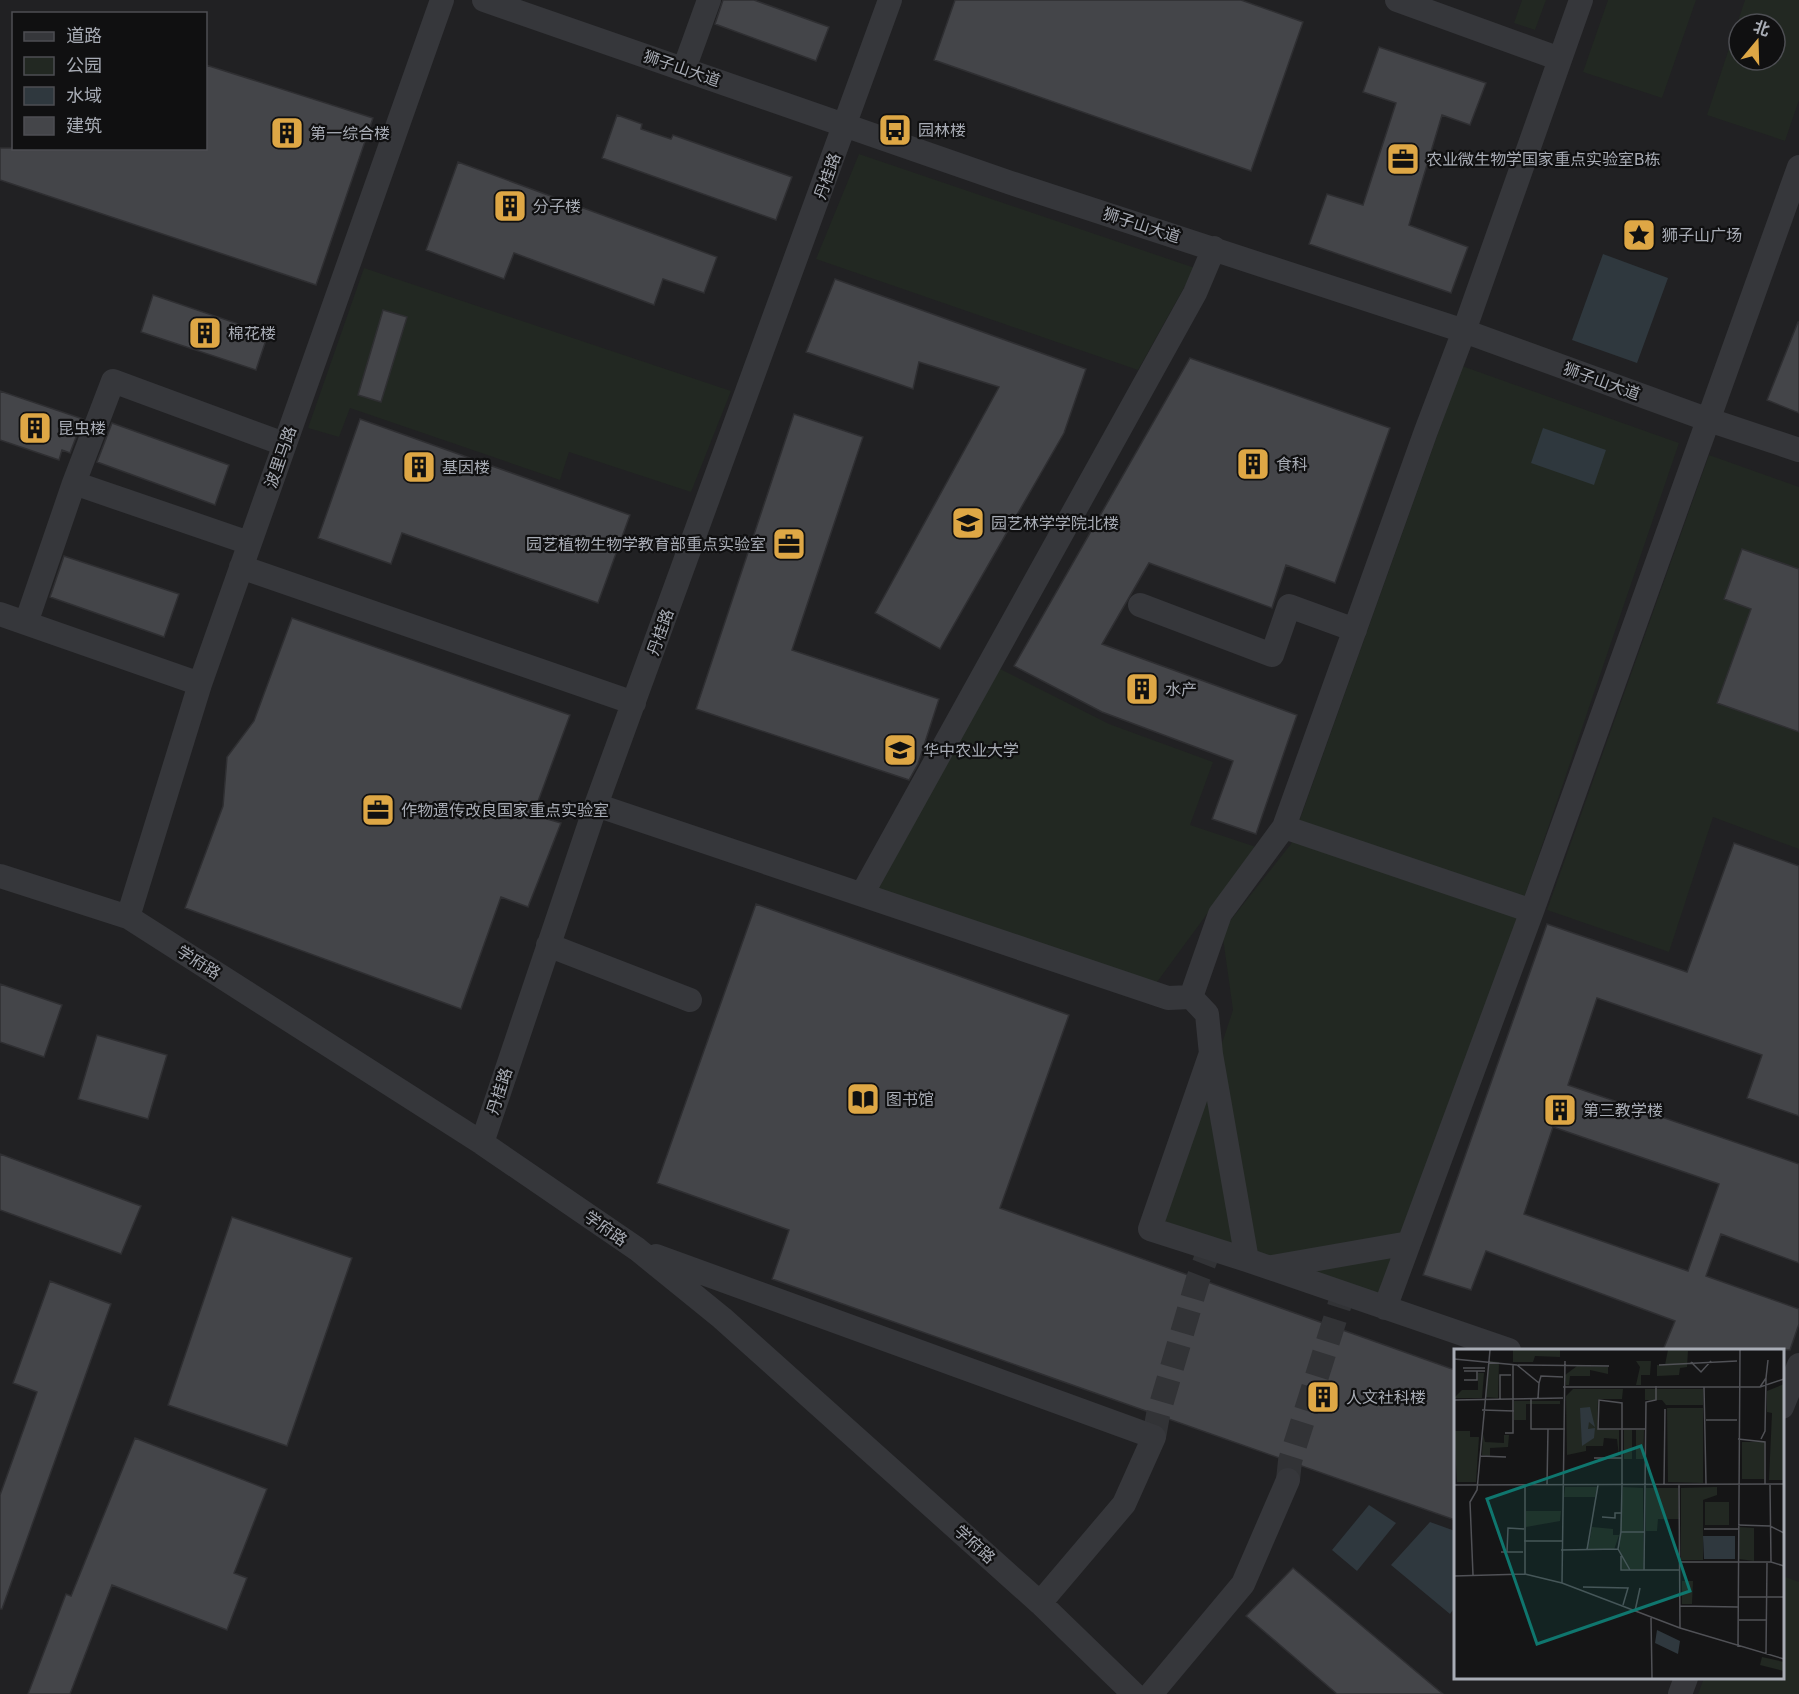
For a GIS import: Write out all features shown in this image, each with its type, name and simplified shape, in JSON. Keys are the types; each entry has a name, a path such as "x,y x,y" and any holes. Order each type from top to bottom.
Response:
{"street":[{"name":"波里马路","path":"128,917 200,684 442,0"},
{"name":"狮子山大道","path":"484,0 1008,182 1464,331 1709,420 1799,450"},
{"path":"684,69 709,0"},
{"name":"丹桂路","path":"482,1143 597,805 890,0"},
{"path":"1397,0 1560,59"},
{"path":"1191,997 1220,914 1284,826 1464,331 1581,0"},
{"path":"1385,1308 1532,911 1799,167"},
{"path":"862,894 1195,293 1214,248"},
{"path":"26,623 74,483 113,381 284,444"},
{"path":"74,483 249,543"},
{"path":"241,567 634,703"},
{"path":"1140,605 1272,655 1289,606 1355,630"},
{"path":"0,614 200,684"},
{"path":"597,805 1168,998 1191,997 1207,1014 1211,1054 1258,1264"},
{"path":"1284,826 1532,911"},
{"name":"学府路","path":"0,876 128,917 482,1143 637,1249 722,1318 1040,1603 1134,1694"},
{"path":"548,945 690,1000"},
{"path":"1211,1054 1150,1229 1506,1349"},
{"path":"1258,1264 1409,1243"},
{"path":"637,1249 1154,1437 1124,1504 1040,1603"},
{"path":"1784,1402 1799,1365"},
{"path":"1151,1694 1243,1584 1288,1480"},
{"path":"1680,1694 1685,1679"}],"shaded area":[{"name":"华中农业大学","path":"0,0 1799,0 1799,1694 0,1694"}],"green space":[{"path":"1522,0 1546,0 1535,30 1514,23"},
{"path":"1608,0 1696,0 1662,98 1583,72"},
{"path":"1745,0 1799,0 1799,100 1785,141 1707,115 1727,54 1727,72 1787,72 1787,12 1741,12"},
{"path":"859,154 1195,268 1138,370 816,259"},
{"path":"364,268 731,391 691,492 569,452 560,480 350,408 339,437 308,428"},
{"path":"1462,366 1679,443 1517,919 1380,1295 1163,1221 1233,1010 1222,931 1291,844"},
{"path":"1709,455 1799,487 1799,849 1713,817 1669,952 1547,910"},
{"path":"996,667 1109,724 1213,762 1190,825 1256,847 1152,989 875,889"},
{"path":"1784,1576 1799,1582 1799,1694 1698,1694 1704,1679 1784,1679"}],"water":[{"path":"1603,254 1668,278 1637,363 1572,340"},
{"path":"1543,428 1606,450 1594,485 1531,463"},
{"path":"1369,1505 1396,1523 1357,1571 1332,1550"},
{"path":"1430,1522 1454,1531 1454,1608 1450,1614 1391,1565"}],"building":[{"path":"723,0 754,0 829,27 816,61 715,24"},
{"path":"955,0 1241,0 1303,22 1251,171 934,60"},
{"name":"农业微生物学国家重点实验室B栋","path":"1379,47 1486,83 1470,125 1442,115 1409,225 1468,247 1451,293 1309,244 1327,194 1363,205 1396,103 1363,92"},
{"name":"第一综合楼","path":"207,65 373,118 316,285 0,180 0,148 12,148 12,150 207,150"},
{"path":"617,115 642,124 641,129 671,139 673,135 792,177 776,220 602,158"},
{"name":"分子楼","path":"458,162 717,257 704,293 663,279 654,305 514,253 504,279 426,250"},
{"name":"园艺林学学院北楼","path":"835,279 1086,369 1064,433 940,649 875,613 999,387 919,362 913,389 806,352"},
{"name":"棉花楼","path":"153,295 268,334 256,370 141,332"},
{"path":"383,310 407,317 381,402 358,395"},
{"path":"1799,322 1799,413 1767,400"},
{"path":"1190,358 1390,428 1335,583 1286,565 1272,608 1149,563 1102,644 1297,715 1256,834 1212,819 1233,761 1102,712 1014,666"},
{"name":"昆虫楼","path":"0,391 83,419 70,453 62,450 59,460 0,440"},
{"name":"园艺植物生物学教育部重点实验室","path":"794,414 863,437 792,650 939,699 918,764 909,780 696,709"},
{"name":"基因楼","path":"360,419 630,515 598,603 402,533 391,564 318,538"},
{"path":"112,423 229,465 215,505 97,462"},
{"path":"1742,549 1799,569 1799,732 1717,703 1751,609 1724,599"},
{"path":"64,556 179,594 164,637 50,597"},
{"name":"作物遗传改良国家重点实验室","path":"292,618 570,715 533,815 561,823 528,907 501,897 461,1009 185,908 223,806 227,757 254,721"},
{"name":"第三教学楼","path":"1734,843 1799,866 1799,1116 1747,1098 1762,1055 1597,998 1568,1085 1799,1164 1799,1263 1721,1234 1706,1276 1799,1309 1799,1324 1790,1350 1663,1349 1675,1321 1486,1251 1471,1290 1423,1275 1547,924 1687,972","holes":["1553,1127 1719,1184 1688,1271 1524,1214"]},
{"name":"图书馆","path":"756,904 1069,1015 1000,1208 1454,1370 1454,1520 772,1279 789,1230 657,1183"},
{"path":"0,984 62,1005 44,1057 0,1042"},
{"path":"97,1035 167,1055 148,1119 78,1099"},
{"path":"0,1154 141,1206 121,1254 0,1210"},
{"path":"232,1217 352,1258 287,1446 168,1405"},
{"path":"50,1281 111,1304 2,1609 0,1609 0,1495 37,1392 13,1383"},
{"path":"135,1438 267,1489 234,1573 247,1578 227,1630 112,1585 70,1694 28,1694 66,1594 71,1596"},
{"path":"1293,1568 1443,1694 1337,1694 1246,1616"}],"tunnel":[{"path":"1154,1437 1158,1415 1198,1279 1210,1248"},
{"path":"1288,1480 1290,1461 1343,1294"}],"place":[{"name":"园林楼","path":"895,130"},
{"name":"第一综合楼","path":"287,133"},
{"name":"农业微生物学国家重点实验室B栋","path":"1403,159"},
{"name":"分子楼","path":"510,206"},
{"name":"狮子山广场","path":"1639,235"},
{"name":"棉花楼","path":"205,333"},
{"name":"昆虫楼","path":"35,428"},
{"name":"食科","path":"1253,464"},
{"name":"基因楼","path":"419,467"},
{"name":"园艺林学学院北楼","path":"968,523"},
{"name":"园艺植物生物学教育部重点实验室","path":"789,544"},
{"name":"水产","path":"1142,689"},
{"name":"华中农业大学","path":"900,750"},
{"name":"作物遗传改良国家重点实验室","path":"378,810"},
{"name":"图书馆","path":"863,1099"},
{"name":"第三教学楼","path":"1560,1110"},
{"name":"人文社科楼","path":"1323,1397"}]}
